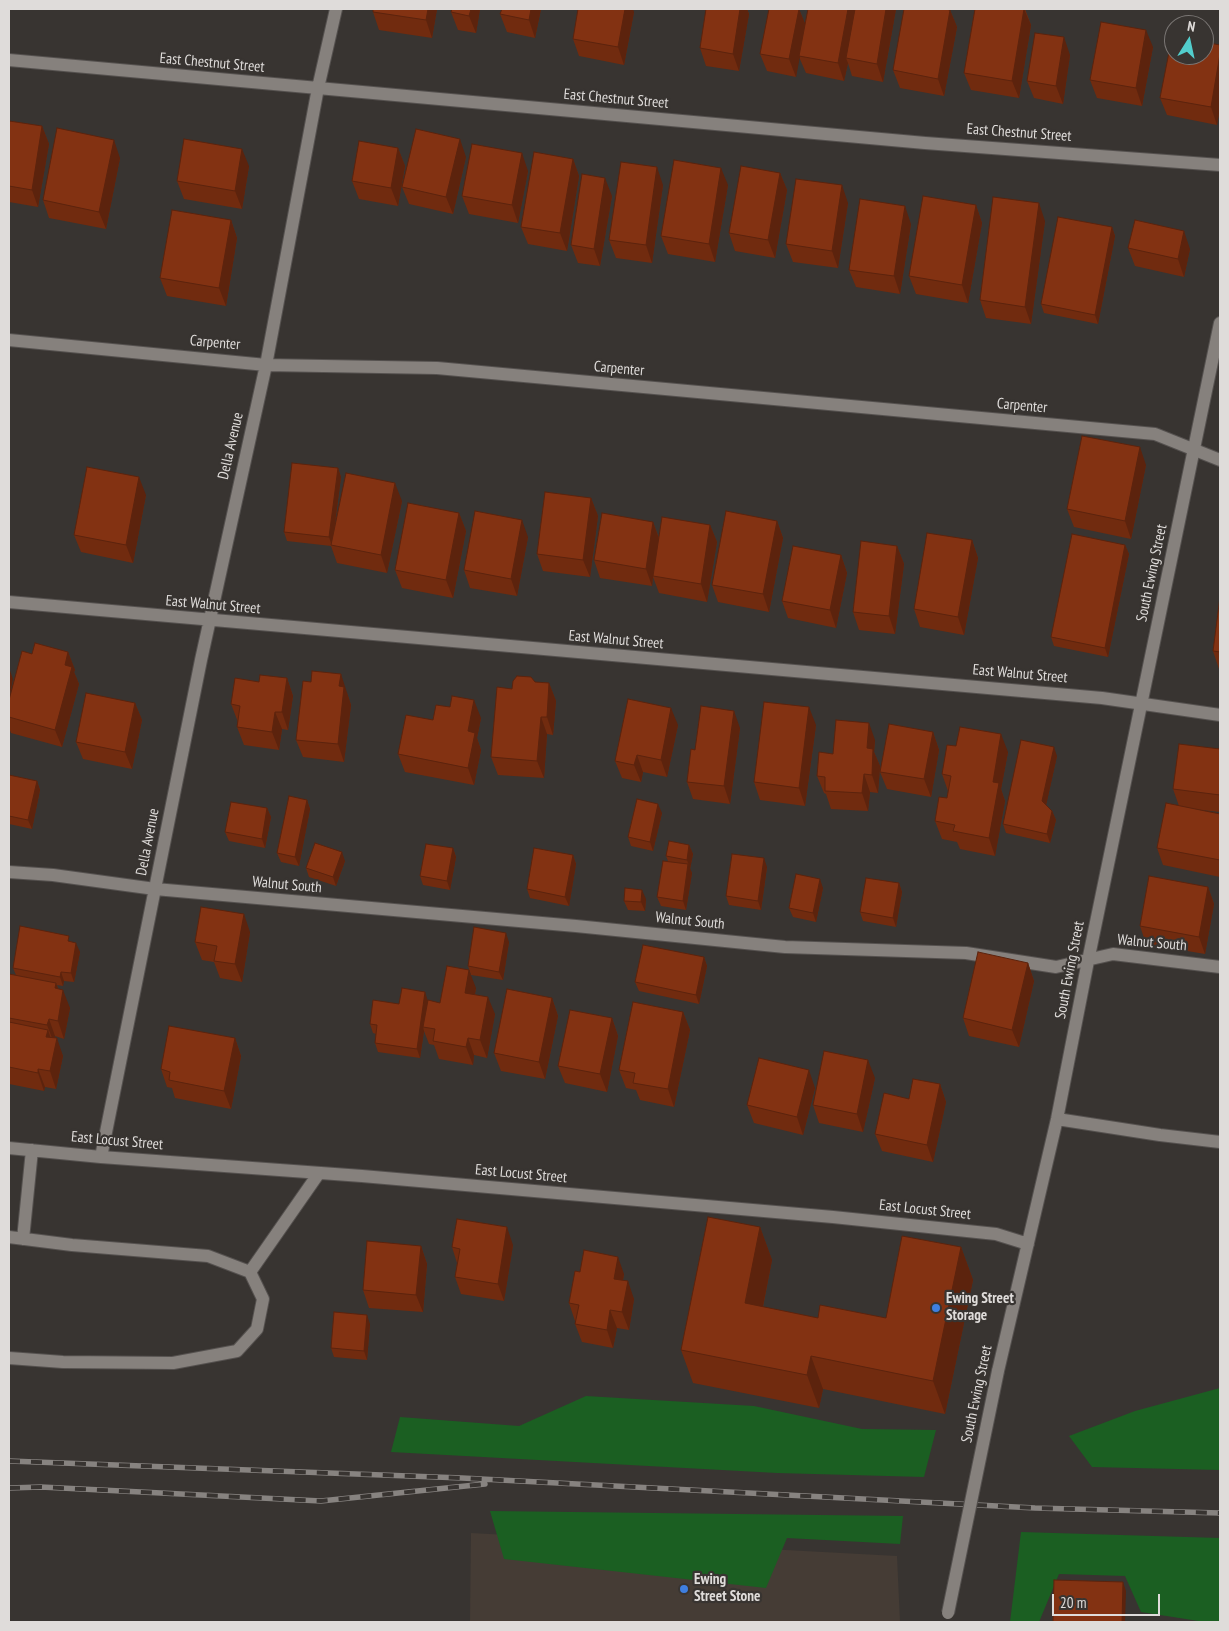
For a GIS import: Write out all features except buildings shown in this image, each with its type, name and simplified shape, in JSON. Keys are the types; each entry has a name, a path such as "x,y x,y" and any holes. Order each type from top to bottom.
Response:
{"street":[{"name":"Della Avenue","path":"101,1157 201,660 266,365 318,88 336,9"},
{"name":"East Chestnut Street","path":"9,60 925,143 1220,164"},
{"name":"South Ewing Street","path":"947,1618 998,1372 1057,1119 1220,323"},
{"name":"Carpenter","path":"9,340 266,365 437,368 1155,434 1220,460"},
{"name":"East Walnut Street","path":"9,602 1102,698 1220,715"},
{"name":"Della Avenue","path":"9,872 53,875 155,889"},
{"name":"Walnut South","path":"155,889 576,926 785,947 966,953 1056,967 1113,954 1220,966"},
{"path":"1057,1119 1220,1142"},
{"name":"East Locust Street","path":"9,1148 833,1217 996,1234 1028,1244"},
{"path":"23,1239 32,1150"},
{"path":"250,1272 319,1173"},
{"path":"9,1238 208,1256 250,1272 263,1299 257,1329 237,1350 173,1363 63,1362 9,1358"}],"shaded area":[{"name":"Ewing Street Stone","path":"471,1533 897,1556 900,1622 470,1622"}],"green space":[{"path":"1220,1388 1220,1470 1092,1467 1069,1436 1135,1411"},
{"path":"586,1396 754,1406 862,1429 936,1430 924,1477 777,1473 391,1452 400,1417 519,1426"},
{"path":"490,1511 903,1516 900,1544 787,1538 766,1588 504,1559"},
{"path":"1021,1532 1220,1538 1220,1622 1205,1622 1141,1612 1125,1576 1059,1574 1039,1622 1010,1622"}],"railway":[{"path":"9,1461 462,1478 1035,1508 1220,1513"},
{"path":"9,1488 41,1487 321,1501 485,1484"}],"place":[{"name":"Ewing Street Storage","path":"936,1308"},
{"name":"Ewing Street Stone","path":"684,1589"}]}
